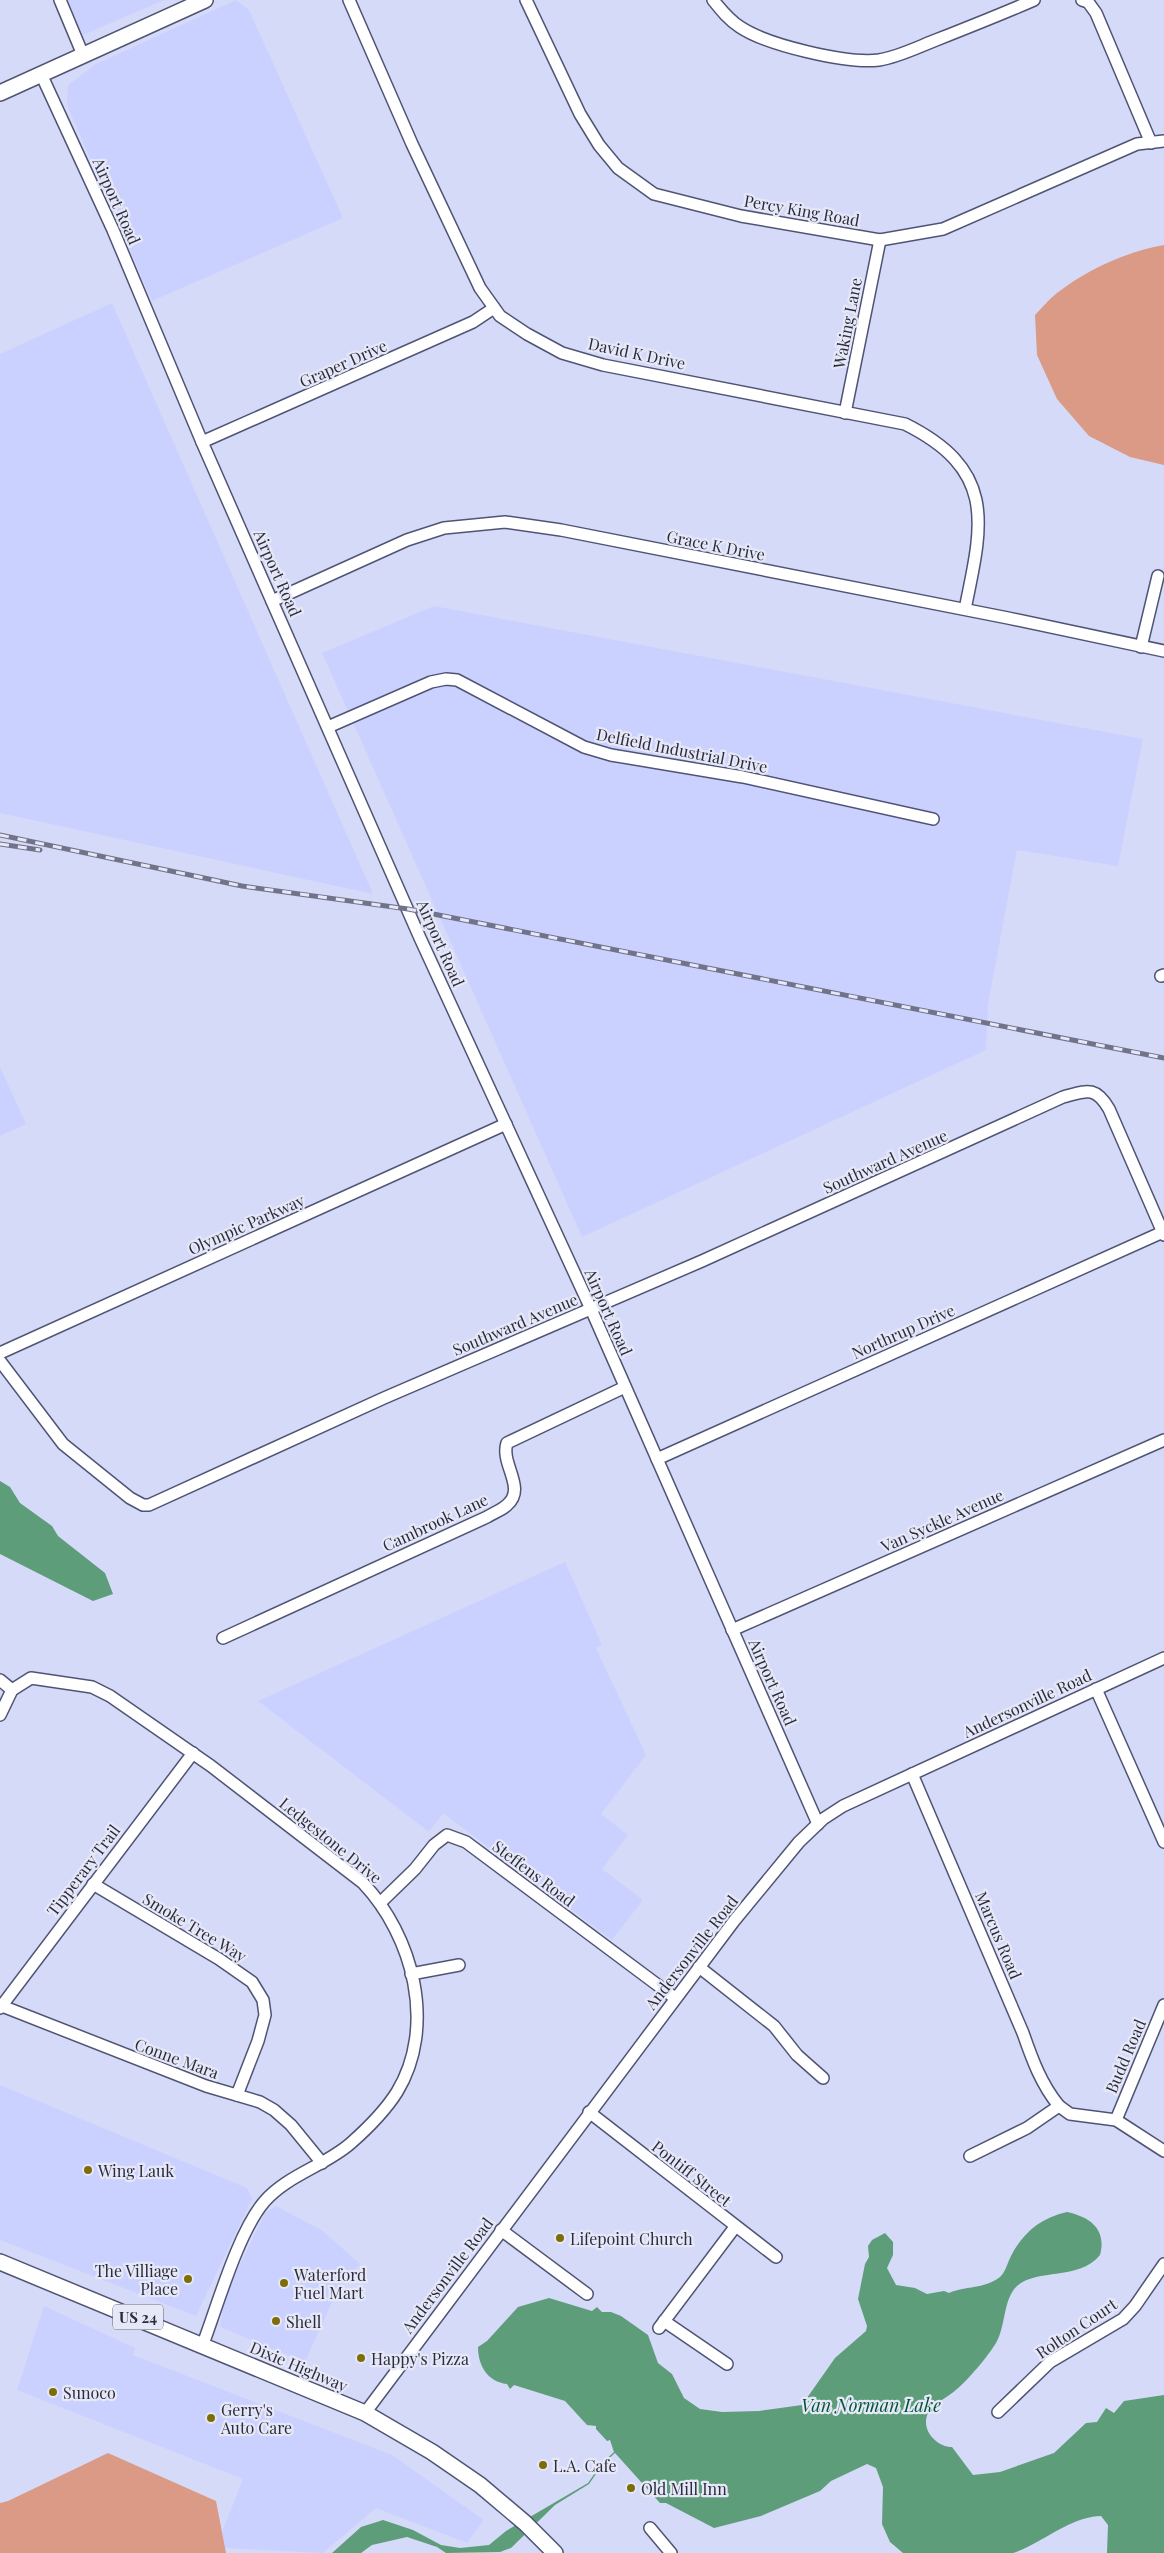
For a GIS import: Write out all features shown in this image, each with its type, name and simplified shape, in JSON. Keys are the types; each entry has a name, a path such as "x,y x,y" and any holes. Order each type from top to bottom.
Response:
{"main road":[{"path":"0,93 205,0"},
{"name":"Dixie Highway","path":"0,2262 203,2344 365,2413 454,2467 518,2517 555,2553"}],"street":[{"path":"60,0 83,55"},
{"name":"David K Drive","path":"349,0 470,270 500,316 527,334 562,353 603,365 905,424 931,437 953,456 968,478 976,498 980,524 965,610"},
{"name":"Percy King Road","path":"526,0 580,114 598,145 631,179 654,194 741,216 880,240 943,229 1137,144 1164,141"},
{"path":"713,0 723,13 740,27 781,44 821,54 852,59 878,60 902,54 1034,0"},
{"path":"1082,0 1088,2 1096,13 1150,143"},
{"name":"Airport Road","path":"41,74 113,230 202,442 328,727 591,1310 818,1824"},
{"name":"Waking Lane","path":"845,413 880,240"},
{"name":"Graper Drive","path":"202,442 473,322 494,308"},
{"name":"Grace K Drive","path":"272,600 426,533 454,526 505,522 561,530 1164,651"},
{"path":"1140,647 1158,576"},
{"name":"Delfield Industrial Drive","path":"328,727 431,682 446,679 457,680 487,694 556,733 584,747 602,753 742,777 933,819"},
{"name":"Southward Avenue","path":"0,1361 63,1444 130,1498 143,1505 149,1505 384,1398 591,1310 1063,1097 1086,1090 1096,1093 1109,1109 1163,1234"},
{"name":"Olympic Parkway","path":"0,1353 506,1124"},
{"name":"Northrup Drive","path":"657,1459 1163,1234"},
{"name":"Cambrook Lane","path":"223,1638 487,1517 508,1505 514,1496 516,1488 506,1462 504,1450 507,1443 517,1436 625,1387"},
{"name":"Van Syckle Avenue","path":"732,1630 1164,1440"},
{"name":"Andersonville Road","path":"365,2413 675,1998 799,1842 818,1824 843,1806 1164,1658"},
{"name":"Ledgestone Drive","path":"12,1690 31,1678 92,1687 141,1715 362,1883 380,1903 395,1928 411,1974 418,2025 410,2062 397,2092 375,2121 350,2144 275,2191 257,2213 237,2254 203,2344"},
{"path":"0,1680 12,1690 0,1715"},
{"path":"1096,1689 1164,1842"},
{"name":"Tipperary Trail","path":"1,2007 193,1753"},
{"name":"Marcus Road","path":"912,1774 1023,2033 1036,2069 1048,2093 1059,2106"},
{"name":"Steffens Road","path":"380,1903 442,1838 447,1835 454,1836 487,1858 675,1998"},
{"name":"Smoke Tree Way","path":"93,1884 219,1959 252,1982 263,2000 265,2015 260,2035 237,2095"},
{"path":"411,1974 459,1965"},
{"path":"699,1967 774,2026 797,2055 823,2078"},
{"name":"Budd Road","path":"1116,2120 1164,2005"},
{"name":"Conne Mara","path":"1,2007 206,2086 260,2102 274,2110 302,2136 322,2163"},
{"path":"970,2156 1027,2128 1059,2106 1070,2114 1116,2120 1164,2150"},
{"name":"Pontiff Street","path":"589,2112 776,2257"},
{"path":"727,2364 662,2325 735,2227"},
{"path":"501,2230 587,2294"},
{"name":"Rolton Court","path":"998,2412 1050,2362 1123,2319 1135,2306 1164,2264"},
{"path":"650,2528 672,2553"}],"shaded area":[{"path":"65,0 164,0 83,35"},
{"path":"236,0 249,10 343,218 152,301 67,105 68,85 96,64"},
{"path":"1164,245 1164,465 1130,457 1089,436 1057,399 1037,355 1035,315 1057,293 1081,276 1122,257"},
{"path":"112,303 373,894 0,813 0,354"},
{"path":"434,606 1143,739 1118,866 1017,850 988,1004 986,1050 582,1237 322,653"},
{"path":"0,1067 26,1124 0,1136"},
{"path":"565,1562 602,1645 596,1648 646,1755 601,1814 628,1835 602,1869 643,1900 612,1940 443,1813 429,1832 258,1701"},
{"path":"0,2085 247,2188 252,2199 196,2316 0,2240"},
{"path":"276,2206 323,2231 360,2264 337,2291 305,2362 220,2327 225,2295 265,2213"},
{"path":"44,2306 135,2348 133,2355 392,2455 484,2520 467,2543 376,2508 323,2553 225,2548 222,2532 243,2479 17,2390"},
{"path":"108,2453 216,2501 226,2553 0,2553 0,2503 8,2501"}],"water":[{"path":"0,1481 10,1487 20,1503 52,1526 58,1536 105,1573 113,1594 93,1601 0,1554"},
{"name":"Van Norman Lake","path":"1067,2212 1083,2217 1099,2231 1102,2246 1100,2255 1091,2263 1081,2268 1035,2277 1017,2286 1009,2298 1002,2329 996,2343 967,2379 931,2409 926,2419 926,2425 931,2436 941,2444 952,2447 973,2475 1000,2472 1054,2453 1086,2423 1097,2422 1106,2408 1114,2413 1124,2401 1164,2395 1164,2553 1107,2553 1108,2525 1101,2516 1089,2517 1078,2521 1013,2553 903,2553 890,2542 882,2524 883,2487 876,2468 867,2464 831,2481 820,2491 761,2516 714,2528 666,2503 660,2503 615,2453 603,2464 589,2484 555,2505 511,2548 500,2552 446,2553 437,2547 407,2537 372,2545 361,2553 332,2553 361,2527 383,2520 413,2530 441,2545 460,2548 489,2545 506,2531 588,2483 602,2463 614,2452 610,2440 607,2441 596,2429 596,2426 587,2425 565,2401 514,2385 510,2389 507,2384 494,2380 485,2372 478,2354 478,2347 487,2341 518,2307 549,2298 592,2311 597,2307 602,2312 611,2312 621,2316 648,2335 658,2363 672,2374 684,2398 700,2409 722,2412 759,2411 802,2405 835,2358 866,2331 867,2326 858,2299 865,2264 869,2257 868,2246 872,2240 885,2233 893,2242 893,2255 887,2268 896,2285 915,2288 927,2294 944,2291 949,2293 988,2284 1000,2277 1021,2240 1033,2228 1049,2218"}],"railway":[{"path":"0,835 242,886 408,909 1164,1058"},
{"path":"0,844 40,850"}],"place":[{"name":"Wing Lauk","path":"88,2170"},
{"name":"Lifepoint Church","path":"560,2238"},
{"name":"The Villiage Place","path":"188,2279"},
{"name":"Waterford Fuel Mart","path":"284,2283"},
{"name":"Shell","path":"276,2321"},
{"name":"Happy's Pizza","path":"361,2358"},
{"name":"Sunoco","path":"53,2392"},
{"name":"Gerry's Auto Care","path":"211,2418"},
{"name":"L.A. Cafe","path":"543,2465"},
{"name":"Old Mill Inn","path":"631,2488"}]}
